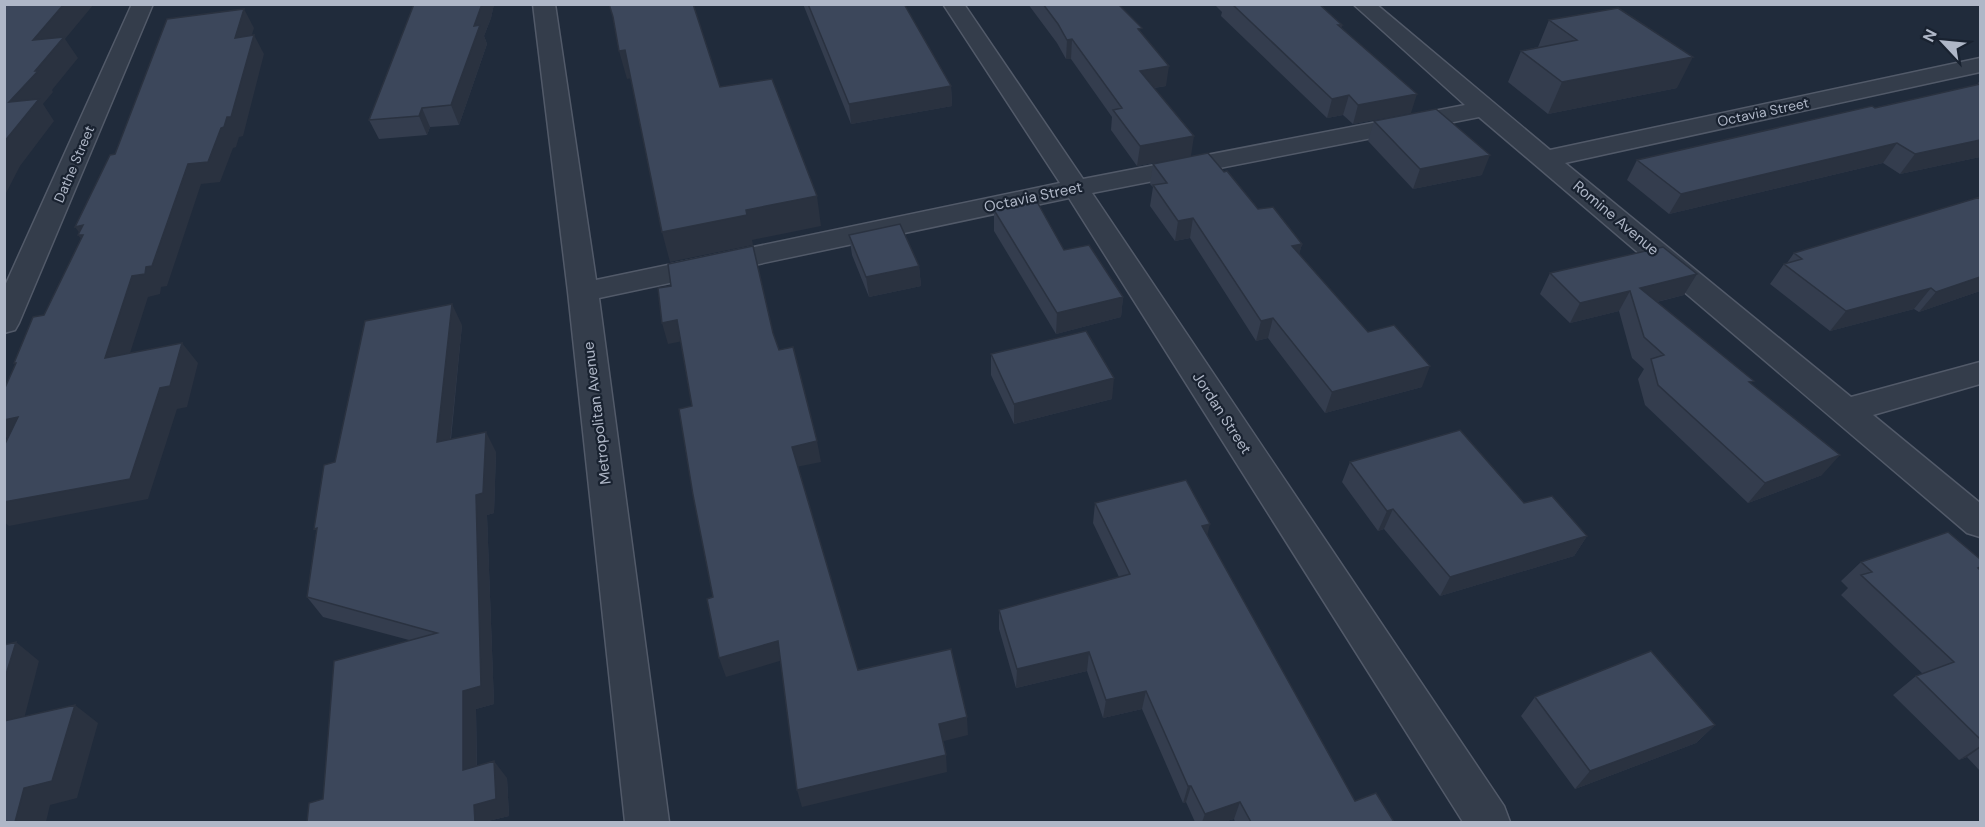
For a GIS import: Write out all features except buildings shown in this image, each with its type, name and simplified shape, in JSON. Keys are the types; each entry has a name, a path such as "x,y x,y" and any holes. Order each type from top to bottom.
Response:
{"street":[{"name":"Dathe Street","path":"4,322 143,4"},
{"name":"Metropolitan Avenue","path":"544,4 583,292 647,822"},
{"name":"Jordan Street","path":"953,4 1076,188 1488,822"},
{"name":"Romine Avenue","path":"1363,4 1484,110 1546,159 1980,523"},
{"name":"Octavia Street","path":"1546,159 1980,65"},
{"name":"Octavia Street","path":"583,292 1076,188 1484,110"},
{"path":"1845,411 1980,373"}]}
